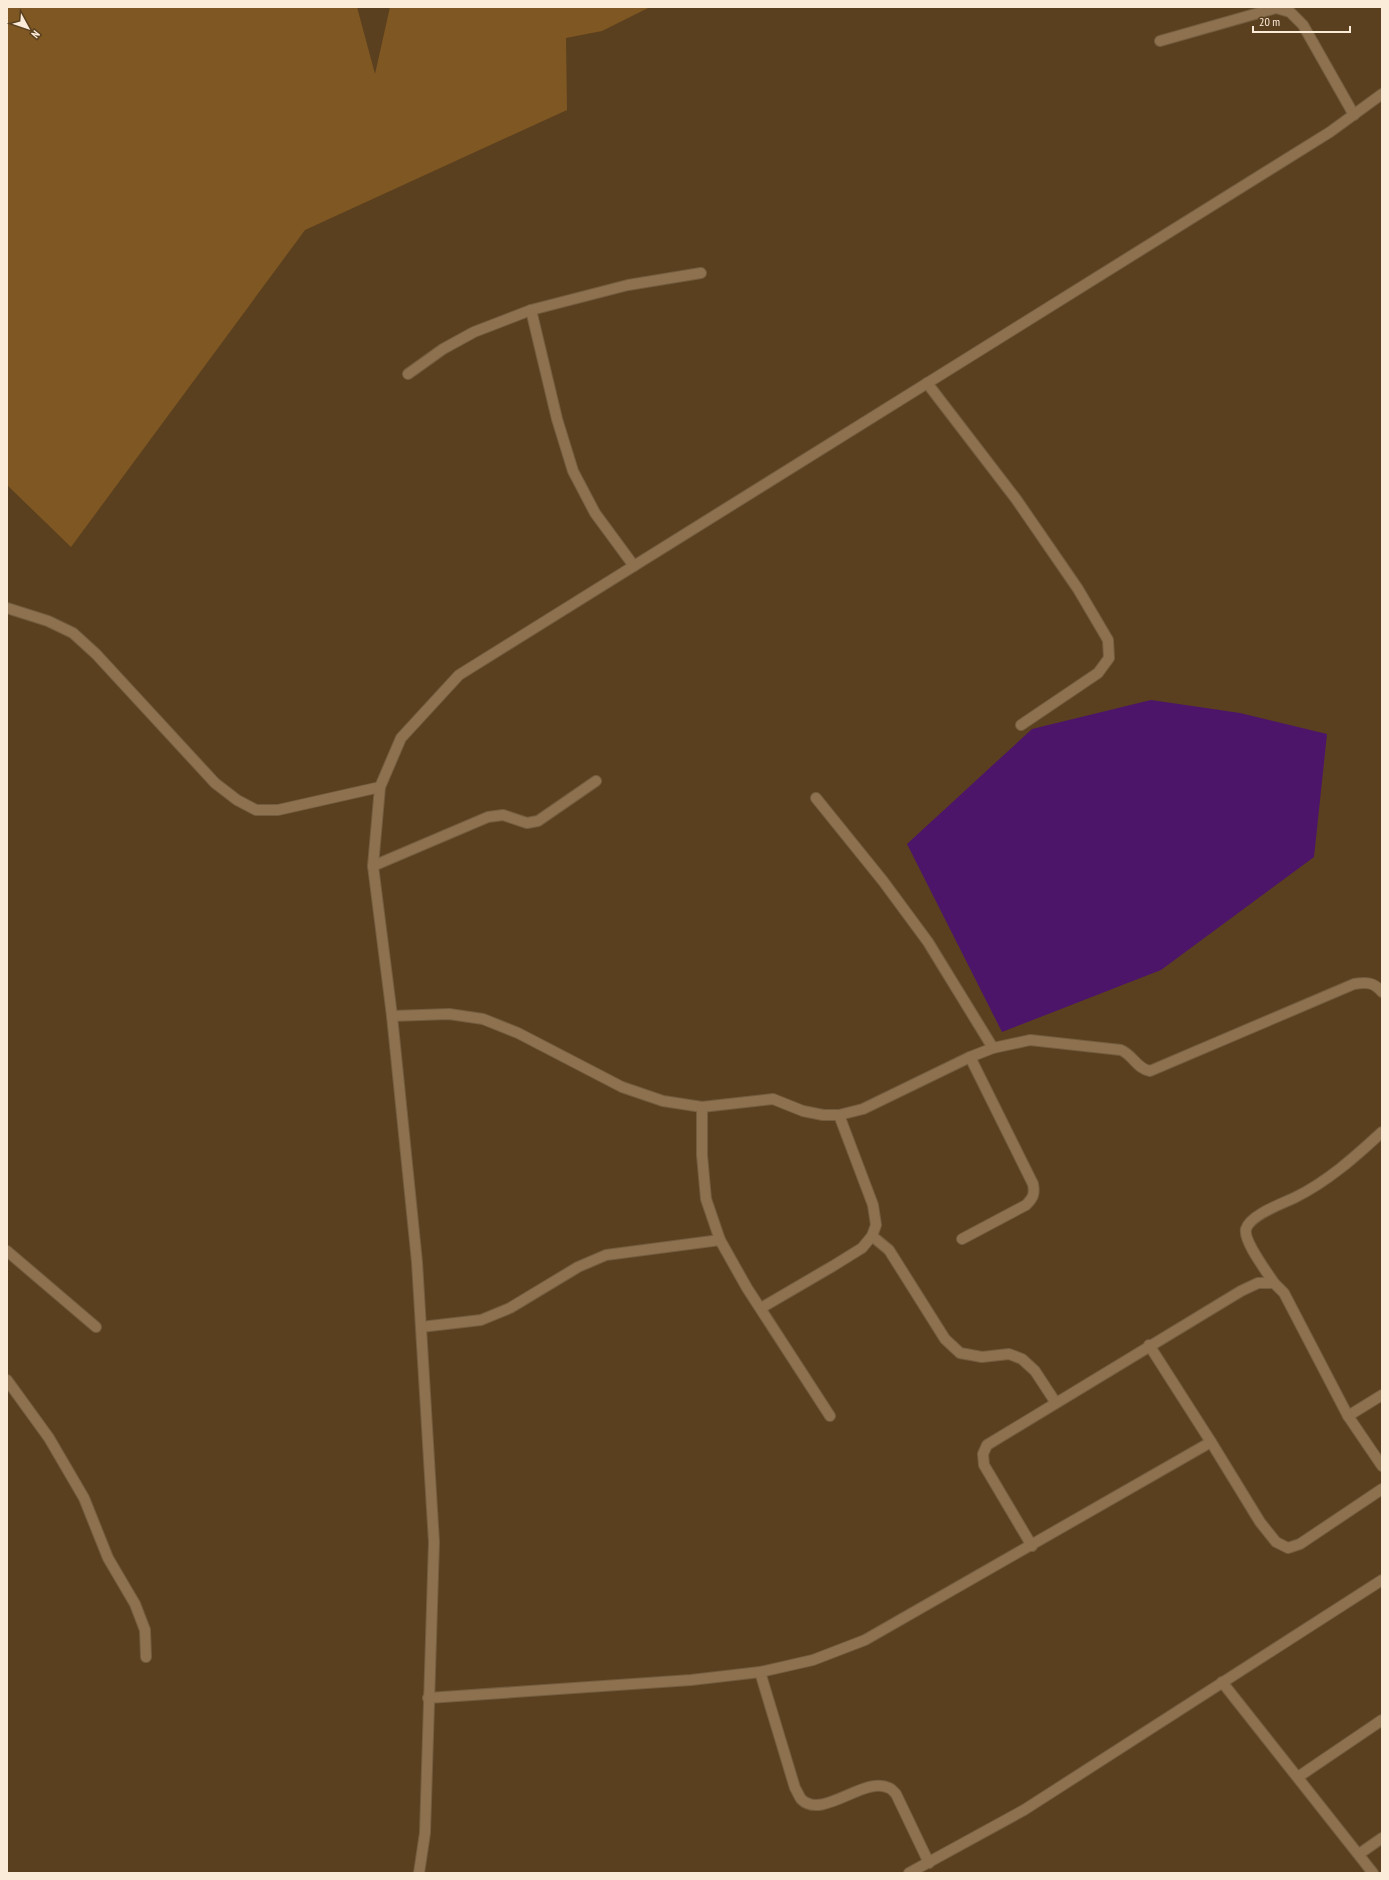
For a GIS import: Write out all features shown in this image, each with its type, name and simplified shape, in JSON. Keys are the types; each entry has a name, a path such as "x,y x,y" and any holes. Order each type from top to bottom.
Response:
{"street":[{"path":"1160,41 1276,8 1290,12 1303,25 1354,115"},
{"path":"419,1873 425,1833 434,1542 417,1262 392,1016 373,866 380,788 401,738 459,675 1330,132 1382,94"},
{"path":"408,374 443,349 474,332 530,310 628,285 701,273"},
{"path":"530,310 557,419 573,471 595,513 634,566"},
{"path":"928,383 1016,499 1078,589 1108,640 1109,658 1098,673 1021,725"},
{"path":"7,608 48,621 73,633 96,654 215,782 237,800 256,810 278,810 380,788"},
{"path":"373,866 488,818 504,815 527,823 538,821 596,782"},
{"path":"816,798 883,880 928,942 993,1048"},
{"path":"392,1016 449,1014 483,1019 518,1033 622,1087 663,1101 702,1107 773,1099 803,1111 823,1115 839,1115 863,1109 970,1057 993,1048 1030,1040 1120,1050 1128,1053 1144,1070 1150,1070 1354,984 1366,982 1377,986 1382,992"},
{"path":"962,1239 1026,1205 1032,1198 1034,1192 1033,1184 970,1057"},
{"path":"702,1107 702,1155 706,1199 720,1240 760,1308 830,1416"},
{"path":"760,1308 862,1248 872,1236 876,1225 873,1205 839,1115"},
{"path":"1382,1132 1334,1173 1300,1195 1252,1219 1246,1229 1248,1241 1274,1283 1284,1293 1348,1416 1382,1466"},
{"path":"872,1236 889,1250 945,1339 960,1353 982,1357 1009,1354 1022,1359 1035,1371 1056,1403"},
{"path":"421,1327 481,1320 510,1308 578,1267 606,1255 720,1240"},
{"path":"7,1251 96,1327"},
{"path":"1032,1546 984,1465 983,1454 987,1445 996,1438 1241,1290 1258,1283 1274,1283"},
{"path":"1149,1346 1211,1442 1260,1522 1276,1542 1288,1548 1300,1544 1382,1489"},
{"path":"7,1380 49,1438 84,1498 108,1558 135,1604 145,1630 146,1657"},
{"path":"1348,1416 1382,1395"},
{"path":"428,1698 691,1680 760,1672 813,1660 865,1640 1032,1546 1211,1442"},
{"path":"909,1873 1024,1810 1382,1580"},
{"path":"760,1672 795,1788 801,1798 810,1804 822,1805 867,1789 879,1786 889,1788 896,1794 929,1863"},
{"path":"1222,1682 1373,1873"},
{"path":"1298,1777 1382,1720"},
{"path":"1359,1854 1382,1838"}],"shaded area":[{"path":"7,7 357,7 375,74 390,7 650,7 602,31 566,38 567,110 305,230 71,547 7,485"},
{"path":"1151,700 1240,713 1327,734 1314,857 1161,970 1002,1032 907,844 1032,729"}]}
